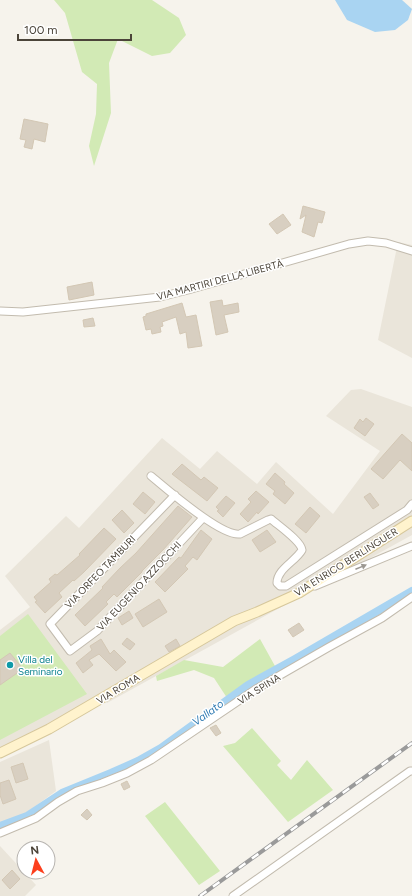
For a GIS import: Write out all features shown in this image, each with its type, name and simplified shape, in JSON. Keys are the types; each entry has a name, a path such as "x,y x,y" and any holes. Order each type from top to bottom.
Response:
{"main road":[{"name":"VIA ENRICO BERLINGUER","path":"234,621 299,593 412,521"},
{"name":"VIA ROMA","path":"0,754 55,725 234,621"}],"street":[{"name":"VIA MARTIRI DELLA LIBERTÀ","path":"0,311 23,312 160,297 349,244 368,241 386,243 412,251"},
{"path":"151,476 203,518 226,532 235,535 240,534 264,521 271,520 300,545 302,550 278,576 277,583 280,586 286,586 407,510 412,504"},
{"name":"VIA ORFEO TAMBURI","path":"70,651 50,624 174,495"},
{"name":"VIA EUGENIO AZZOCCHI","path":"70,651 96,631 203,518"},
{"path":"299,593 412,546"},
{"name":"VIA SPINA","path":"0,833 36,818 58,802 78,791 102,783 151,760 256,689 329,646 382,618 412,597"},
{"path":"233,896 412,771"}],"shaded area":[{"path":"398,242 412,245 412,358 378,340"},
{"path":"361,389 412,407 412,535 107,703 100,696 27,736 0,748 0,630 30,607 5,576 66,516 79,528 162,438 200,469 217,451 257,484 276,462 333,514 380,451 326,416 351,390"},
{"path":"49,740 56,791 26,813 0,824 0,762"},
{"path":"0,846 16,863 16,880 31,880 36,885 25,896 0,896"}],"green space":[{"path":"54,0 152,0 179,18 186,35 170,53 152,56 118,39 109,63 111,113 94,166 89,146 96,114 97,84 82,72 65,13"},
{"path":"28,614 87,694 0,740 0,636"},
{"path":"260,639 275,666 281,672 231,704 214,678 194,670 157,681 156,676 184,660 223,667"},
{"path":"252,728 281,761 277,765 291,780 307,760 333,790 288,822 223,746 235,743"},
{"path":"165,802 220,871 199,885 145,816"}],"water":[{"path":"335,0 402,0 412,9 408,20 395,30 375,32 347,20"}],"building":[{"path":"24,119 48,124 45,142 34,139 32,149 24,147 26,140 20,139"},
{"path":"303,206 325,212 322,223 318,222 314,237 302,232 306,215 300,219"},
{"path":"283,214 291,225 277,234 269,224"},
{"path":"92,282 94,295 69,300 67,287"},
{"path":"222,300 223,306 238,303 239,312 224,315 228,332 216,335 210,302"},
{"path":"182,303 186,317 196,315 202,346 188,348 186,332 180,334 176,317 162,322 163,326 160,327 161,332 152,334 151,329 146,330 143,317 146,316 146,314"},
{"path":"93,318 95,326 84,327 83,320"},
{"path":"366,418 374,424 365,436 354,428 360,419 363,422"},
{"path":"402,434 412,443 412,471 400,460 383,479 371,469"},
{"path":"182,464 201,480 204,477 218,488 207,501 172,474"},
{"path":"275,473 294,493 285,504 273,494 275,491 266,484"},
{"path":"256,491 269,502 248,522 240,514 251,502 248,499"},
{"path":"143,492 155,502 145,514 133,504"},
{"path":"370,493 379,505 373,509 364,497"},
{"path":"226,496 235,503 223,517 217,511 219,510 216,507"},
{"path":"178,506 192,517 142,572 117,597 114,594 106,602 108,604 85,626 75,615 103,588 102,587 136,553"},
{"path":"310,507 320,516 306,533 295,524"},
{"path":"122,510 134,523 124,533 112,520"},
{"path":"104,528 116,539 84,572 59,593 62,597 45,613 35,602 37,601 34,597 51,582 49,579 55,574 57,575 80,555 79,554"},
{"path":"201,530 212,539 197,560 193,557 185,566 188,569 165,592 155,582 179,557 181,558"},
{"path":"267,530 276,542 260,552 252,540"},
{"path":"159,599 167,612 143,627 135,614"},
{"path":"129,611 133,618 122,625 118,618"},
{"path":"299,623 304,630 293,637 288,630"},
{"path":"127,638 135,644 130,650 122,644"},
{"path":"101,639 110,654 114,650 126,662 116,671 99,654 89,660 93,665 83,673 76,663 92,650 90,646"},
{"path":"176,639 180,646 169,652 165,646"},
{"name":"Villa del Seminario","path":"10,653 23,669 0,685 0,660"},
{"path":"216,725 221,733 216,736 210,728"},
{"path":"23,763 28,779 16,783 11,767"},
{"path":"9,780 16,799 3,804 0,795 0,783"},
{"path":"127,781 130,787 124,790 121,784"},
{"path":"87,809 92,815 87,820 81,815"},
{"path":"12,870 16,874 16,880 19,880 10,889 2,880"}],"waterway":[{"name":"Vallato","path":"0,826 27,816 62,793 138,761 161,748 248,685 412,591"}],"railway":[{"path":"200,896 412,743"}],"place":[{"name":"Villa del Seminario","path":"10,665"}]}
